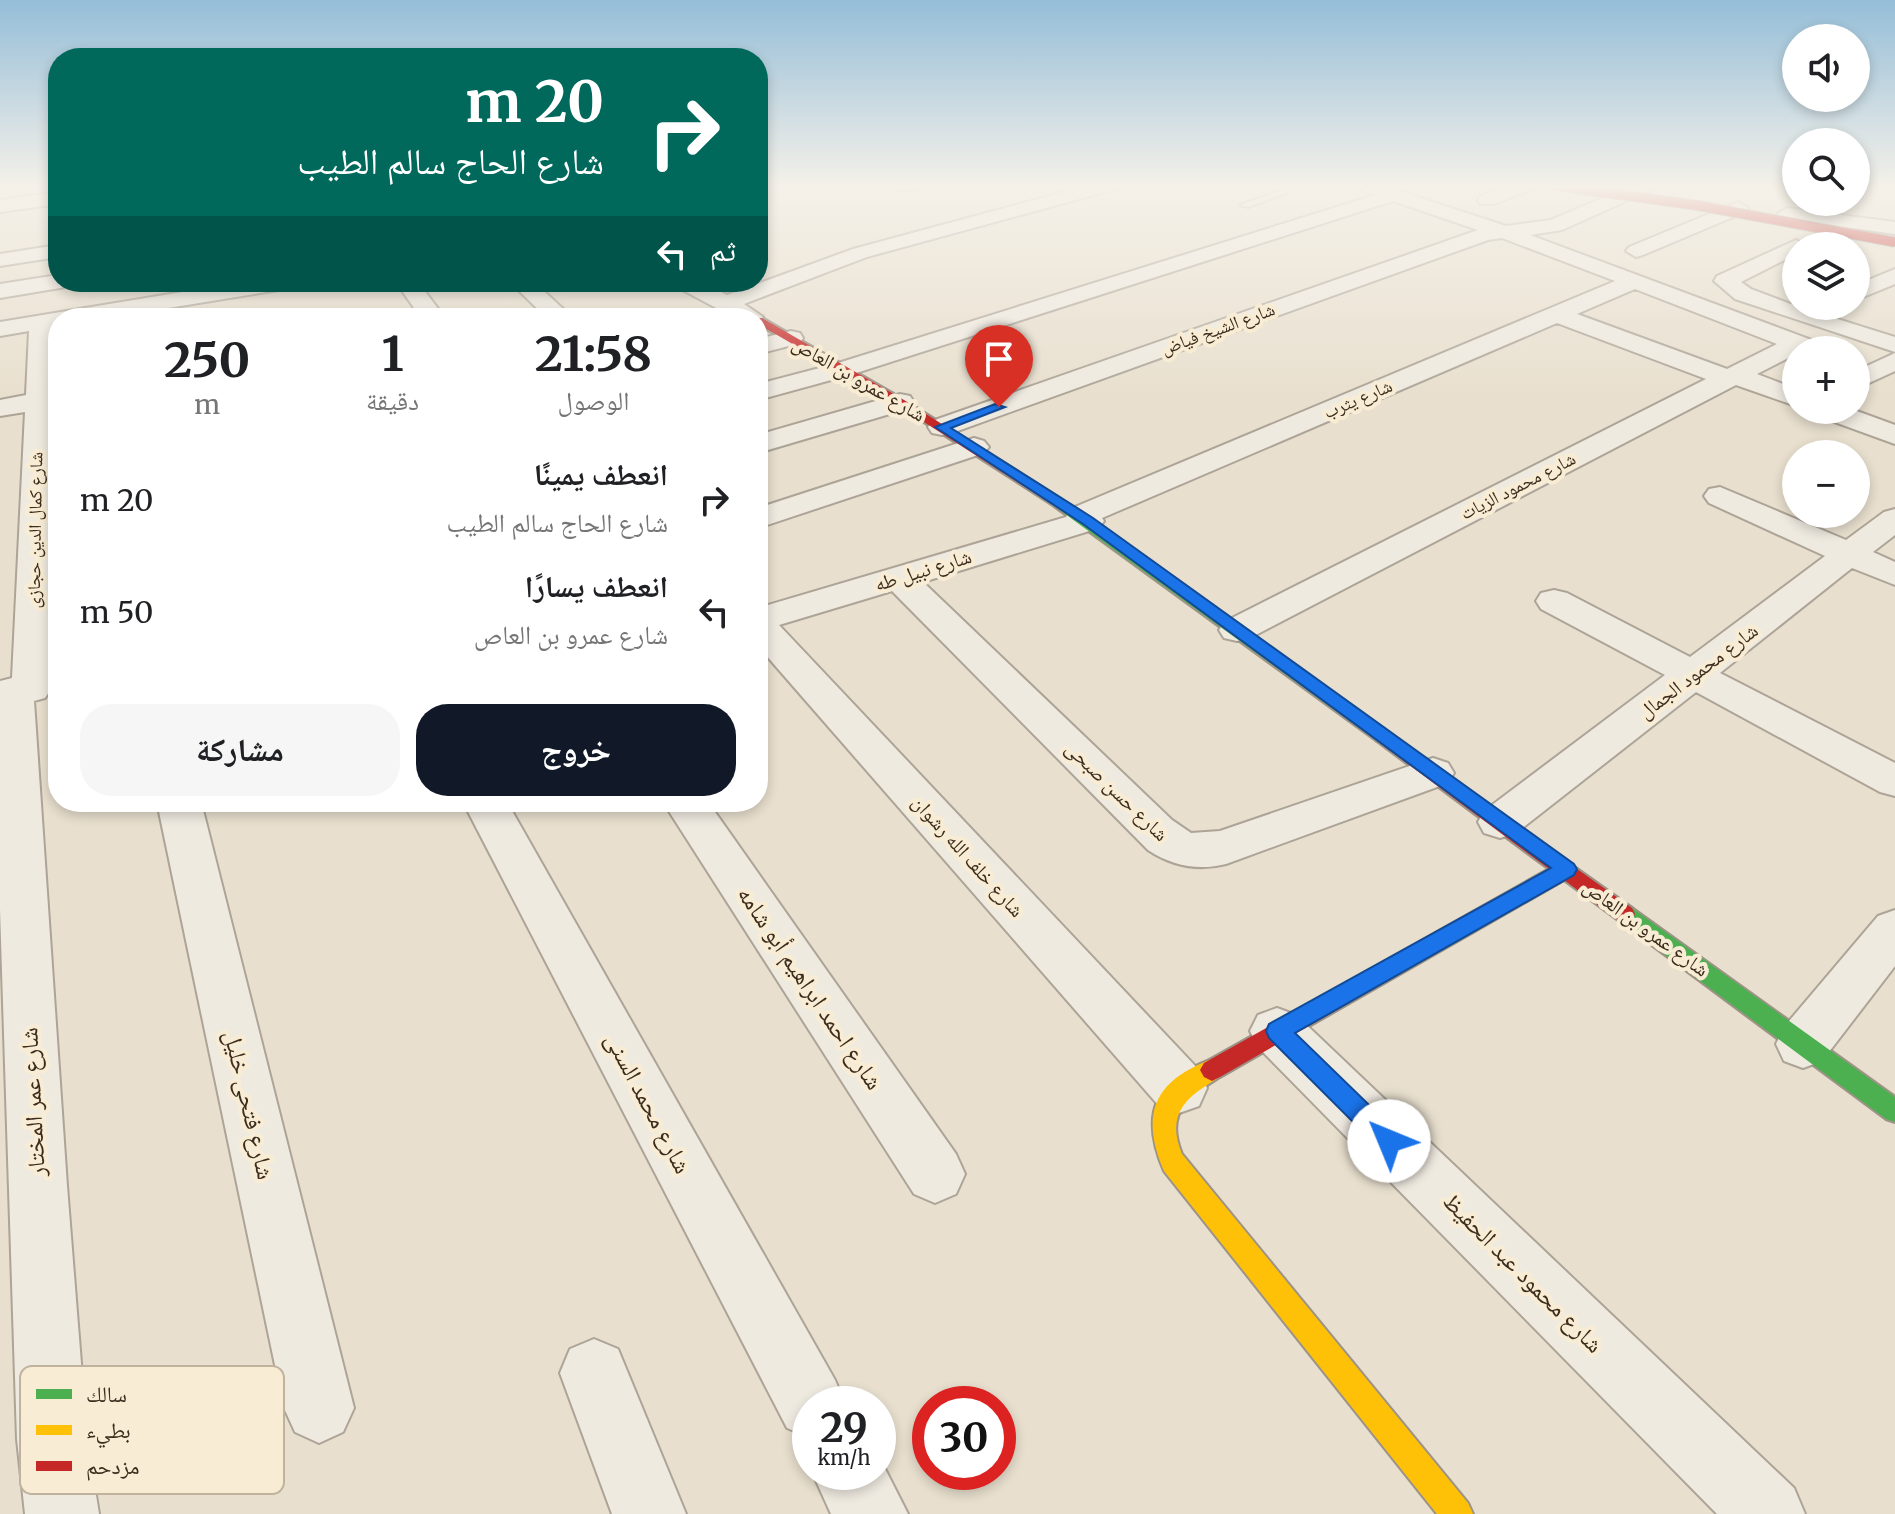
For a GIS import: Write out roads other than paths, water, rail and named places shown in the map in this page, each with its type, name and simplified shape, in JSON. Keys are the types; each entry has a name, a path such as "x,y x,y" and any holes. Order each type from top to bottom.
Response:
{"street":[{"path":"0,260 28,256"},
{"path":"754,308 855,256"},
{"path":"768,389 844,369 1202,256"},
{"name":"شارع الشيخ فياض","path":"942,427 1426,256"},
{"path":"1567,256 1635,281 1811,329 1895,345"},
{"path":"1775,256 1725,281 1729,287 1782,314"},
{"path":"1870,287 1895,276"},
{"name":"شارع يثرب","path":"1085,518 1635,281"},
{"path":"0,291 48,284"},
{"path":"178,308 201,307 250,292"},
{"path":"281,292 285,307"},
{"path":"532,292 550,308"},
{"name":"شارع عمرو بن العاص","path":"704,292 734,308"},
{"path":"1556,314 1782,393"},
{"path":"0,329 48,321"},
{"name":"شارع عمرو بن العاص","path":"768,326 942,427 1085,518 1895,1111"},
{"name":"شارع محمود الزيات","path":"1237,630 1732,377 1811,329"},
{"path":"768,344 791,338"},
{"name":"شارع كمال الدين حجازى","path":"26,689 24,441 38,401 48,357"},
{"path":"0,408 38,401"},
{"path":"768,441 900,402"},
{"path":"1866,424 1895,435"},
{"path":"768,515 974,447"},
{"path":"1720,496 1895,575"},
{"name":"شارع نبيل طه","path":"768,619 1085,518"},
{"name":"شارع محمود الجمال","path":"1500,822 1895,519"},
{"name":"شارع حسن صبحى","path":"899,578 1169,844 1189,851 1209,852 1433,773"},
{"path":"1554,601 1895,781"},
{"name":"شارع خلف الله رشوان","path":"768,633 1179,1088"},
{"name":"شارع عمر المختار","path":"26,689 37,1186 48,1366"},
{"name":"شارع فتحى خليل","path":"181,812 319,1408"},
{"name":"شارع محمد السنى","path":"490,812 801,1386"},
{"name":"شارع احمد ابراهيم أبو شامه","path":"692,812 935,1174"},
{"path":"1457,1514 1180,1174 1166,1151 1160,1127 1165,1105 1179,1088 1566,869"},
{"path":"1803,1044 1895,930"},
{"name":"شارع محمود عبد الحفيظ","path":"1277,1031 1768,1514"},
{"path":"594,1373 649,1514"},
{"path":"858,1490 871,1514"},
{"name":"شارع عمر المختار","path":"59,1494 62,1514"}]}
